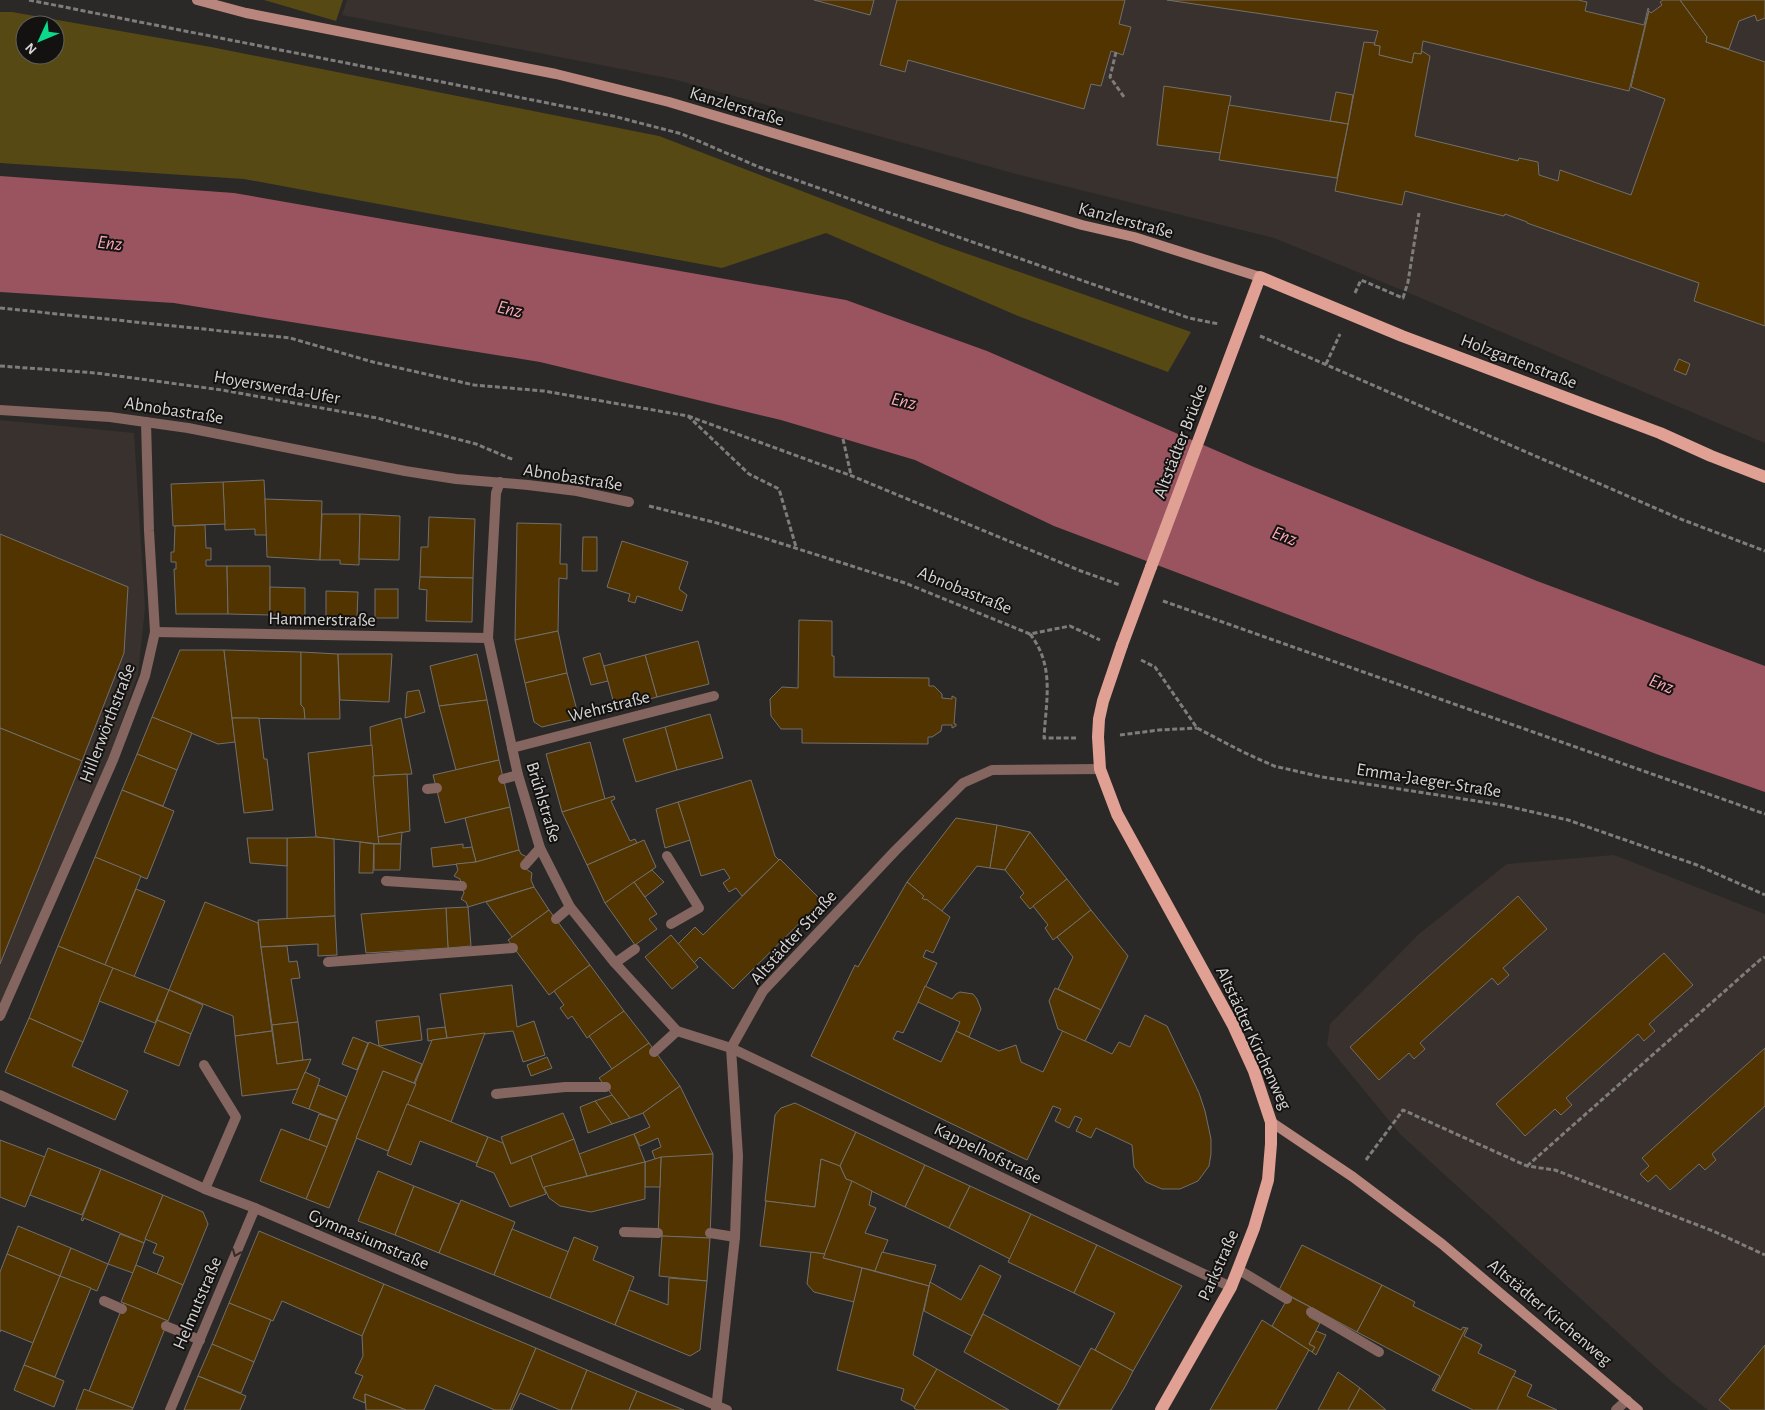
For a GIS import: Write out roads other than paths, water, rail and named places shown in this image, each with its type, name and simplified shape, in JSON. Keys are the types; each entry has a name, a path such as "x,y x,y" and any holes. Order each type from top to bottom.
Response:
{"main road":[{"name":"Kanzlerstraße","path":"197,0 246,13 556,74 669,102 1082,225 1134,237 1260,277"},
{"name":"Holzgartenstraße","path":"1260,277 1402,336 1660,433 1711,456 1765,476"},
{"name":"Altstädter Brücke","path":"1151,567 1237,343 1260,277"},
{"name":"Altstädter Kirchenweg","path":"1151,567 1121,647 1099,719 1100,768 1117,814 1232,1025 1254,1071 1271,1122 1354,1176 1442,1244 1638,1410"},
{"name":"Parkstraße","path":"1161,1410 1239,1270 1268,1180 1272,1144 1271,1122"}],"street":[{"name":"Abnobastraße","path":"0,410 110,417 146,422 227,435 405,471 456,479 577,491 629,502"},
{"name":"Hillerwörthstraße","path":"0,1016 113,760 145,676 155,632 149,531 146,422"},
{"name":"Brühlstraße","path":"500,482 496,493 488,638 518,775 540,848 570,907 615,963 677,1031"},
{"name":"Hammerstraße","path":"155,632 488,638"},
{"name":"Wehrstraße","path":"512,748 714,696"},
{"name":"Altstädter Straße","path":"731,1048 763,991 895,851 963,783 992,770 1100,768"},
{"path":"503,779 518,775"},
{"path":"525,866 540,848"},
{"path":"667,856 698,908 671,924"},
{"path":"386,881 462,886"},
{"path":"556,918 570,907"},
{"path":"328,962 513,948"},
{"path":"615,963 635,949"},
{"path":"654,1052 677,1031 731,1048 738,1156 734,1236 716,1407"},
{"name":"Kappelhofstraße","path":"731,1048 1231,1287"},
{"path":"204,1065 236,1117 206,1189"},
{"path":"496,1094 565,1087 606,1087"},
{"name":"Gymnasiumstraße","path":"0,1095 206,1189 716,1407 727,1410"},
{"name":"Helmutstraße","path":"170,1410 254,1208"},
{"path":"624,1232 658,1233"},
{"path":"710,1233 734,1236"},
{"path":"1239,1270 1287,1300"},
{"path":"104,1301 122,1309"},
{"path":"1311,1312 1379,1352"},
{"path":"166,1326 200,1340"},
{"path":"1616,1410 1627,1400"}],"water":[{"name":"Enz","path":"0,176 234,193 846,300 987,351 1254,467 1537,581 1765,666 1765,792 1659,755 1054,526 915,460 781,420 540,362 174,303 0,292"}]}
